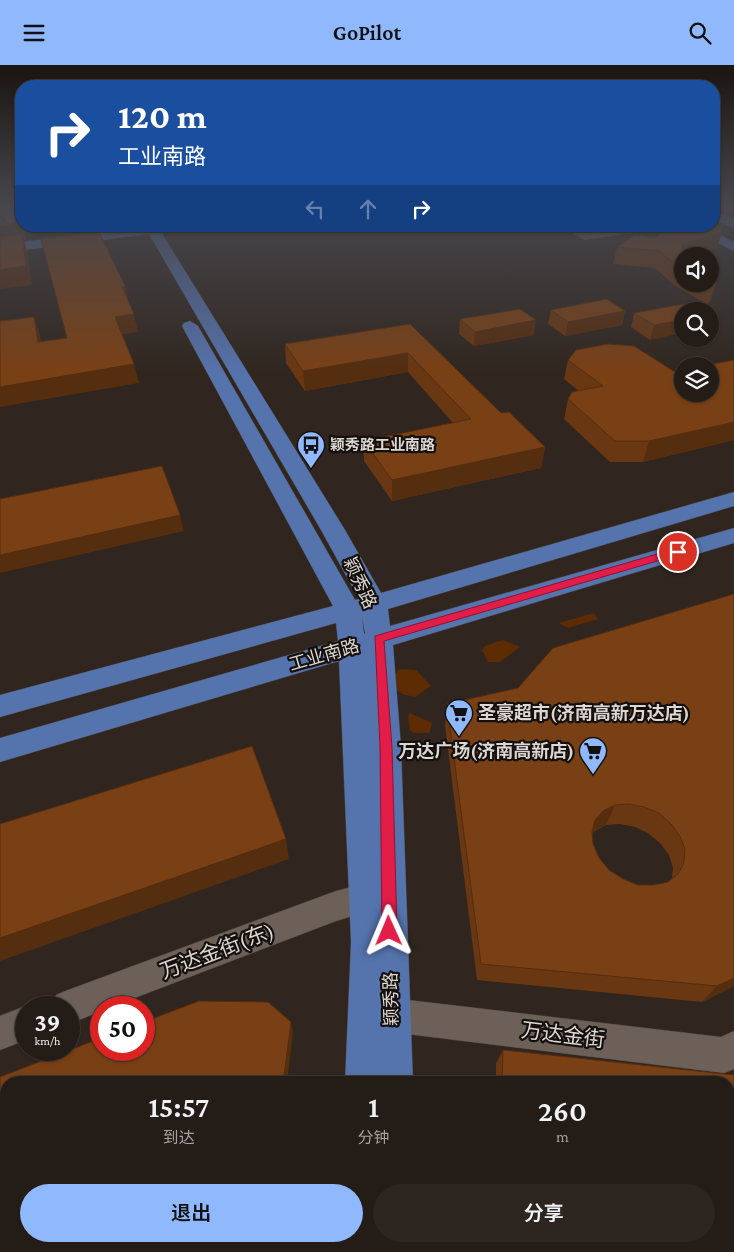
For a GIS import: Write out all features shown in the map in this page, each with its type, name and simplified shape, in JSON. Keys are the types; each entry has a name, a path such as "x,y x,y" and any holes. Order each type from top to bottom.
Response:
{"main road":[{"name":"颖秀路","path":"162,262 361,607"},
{"name":"颖秀路","path":"164,262 333,530 361,607 365,642 386,747 392,1076"},
{"name":"工业南路","path":"0,706 361,607 734,499"},
{"name":"工业南路","path":"0,750 734,535"},
{"name":"颖秀路","path":"365,642 370,942 366,1076"}],"street":[{"name":"万达金街(东)","path":"80,1002 336,905 368,898"},
{"name":"万达金街","path":"391,1015 724,1055 734,1049"},
{"path":"0,1033 15,1027"}],"shaded area":[{"path":"594,613 598,619 568,628 559,623"},
{"path":"503,640 520,647 500,662 488,662 482,650 485,646"},
{"path":"399,669 416,670 431,686 415,697 402,694 397,690 395,676"},
{"path":"410,713 432,723 429,733 414,733 410,730 408,716"}],"building":[{"path":"0,262 26,262 26,266 0,270"},
{"path":"47,262 114,262 125,286 122,287 134,314 115,317 134,364 0,387 0,321 34,317 38,342 67,338"},
{"path":"607,299 625,311 568,322 551,310"},
{"path":"674,306 674,321 654,325 634,313"},
{"path":"520,309 536,320 475,332 460,319"},
{"path":"410,324 501,413 509,412 545,447 392,480 364,441 471,419 408,353 303,371 285,344"},
{"path":"608,344 634,346 674,371 674,402 719,402 719,363 734,360 734,422 649,441 615,441 568,399 572,392 603,386 568,360 576,350"},
{"path":"162,466 180,515 0,555 0,499"},
{"name":"万达广场(济南高新店)","path":"734,594 734,978 717,986 481,964 447,704 518,688 553,648","holes":["629,804 659,813 671,824 680,836 685,849 684,863 678,874 668,882 654,885 638,885 623,879 609,870 599,858 593,844 592,832 595,820 603,811 615,805"]},
{"path":"252,746 286,839 0,938 0,824"},
{"path":"199,1001 268,1002 291,1022 284,1076 3,1076 41,1061 80,1061 80,1046 90,1042 90,1061 155,1061 155,1018"},
{"path":"503,1050 734,1075 734,1076 502,1076"}],"place":[{"name":"颖秀路工业南路","path":"311,469"},
{"name":"圣豪超市(济南高新万达店)","path":"459,737"},
{"name":"万达广场(济南高新店)","path":"593,775"}],"route":[{"path":"389,931 386,747 379,638 678,552"}]}
